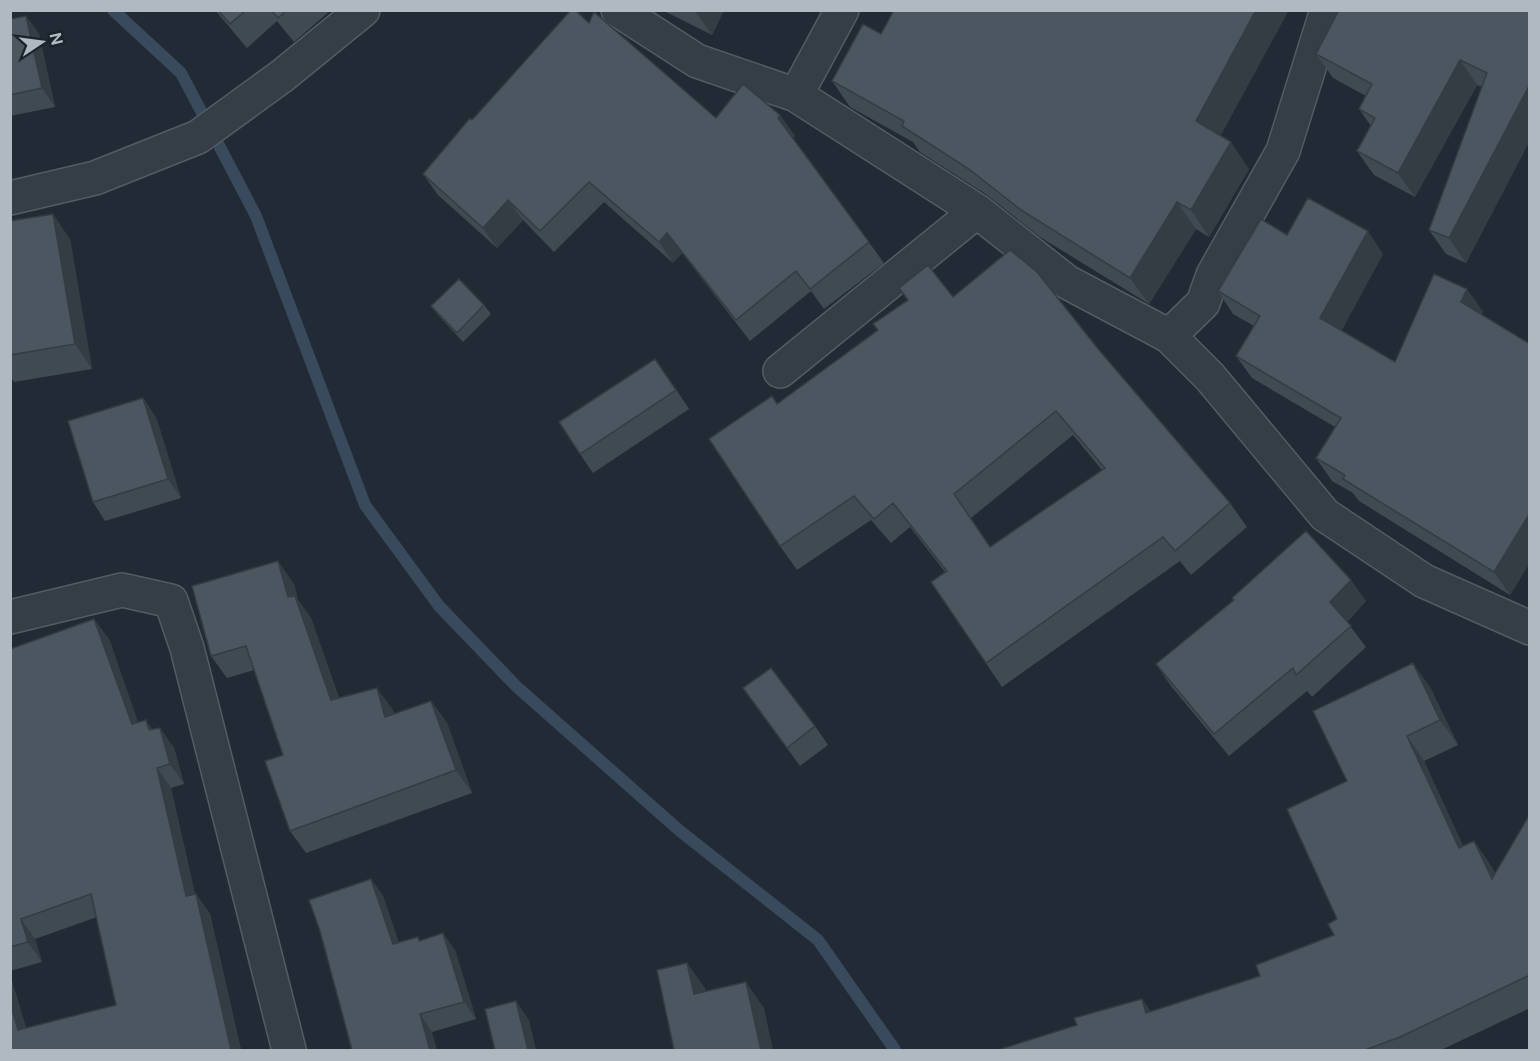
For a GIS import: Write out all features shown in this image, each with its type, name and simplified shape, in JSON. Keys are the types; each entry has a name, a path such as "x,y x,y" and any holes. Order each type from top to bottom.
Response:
{"street":[{"path":"10,198 95,178 198,137 282,76 363,10"},
{"path":"618,10 697,62 796,95 977,211 1067,282 1169,336 1210,377 1325,515 1424,581 1530,628"},
{"path":"796,95 842,10"},
{"path":"1169,336 1203,303 1212,275 1283,152 1327,10"},
{"path":"780,371 977,211"},
{"path":"10,617 122,590 171,601 187,648 289,1050"}],"building":[{"path":"218,10 246,10 230,24"},
{"path":"271,10 287,10 278,18"},
{"path":"571,10 575,10 589,23 594,12 716,118 743,84 780,115 778,118 869,242 810,289 796,271 736,320 667,233 659,242 589,182 540,231 508,200 483,228 423,174 470,118 472,120"},
{"path":"894,10 1256,10 1196,121 1231,142 1191,210 1177,202 1130,278 1021,210 969,169 902,126 904,121 832,81 863,24 881,34"},
{"path":"1339,10 1530,10 1530,84 1449,238 1429,230 1487,73 1460,60 1398,173 1357,151 1375,118 1359,109 1372,84 1316,54"},
{"path":"26,16 42,88 10,95 10,19"},
{"path":"1308,198 1368,231 1320,318 1395,362 1434,274 1467,289 1461,302 1530,344 1530,513 1494,572 1343,479 1345,475 1316,458 1341,418 1236,356 1260,316 1218,291 1261,219 1287,235"},
{"path":"53,214 75,344 10,355 10,221"},
{"path":"1010,250 1037,272 1099,350 1230,503 1175,551 1163,537 986,663 931,582 947,571 893,503 874,519 854,496 780,546 709,439 772,396 777,404 878,330 873,324 908,300 899,288 928,265 953,297","holes":["1056,411 1105,468 990,547 954,494"]},
{"path":"459,279 484,305 457,333 431,306"},
{"path":"655,359 676,390 580,454 559,422"},
{"path":"143,398 168,479 93,502 68,421"},
{"path":"1306,531 1351,580 1330,602 1351,626 1296,675 1293,668 1214,734 1156,664 1234,600 1232,598"},
{"path":"278,561 288,597 295,596 331,700 377,688 385,717 431,701 456,770 290,831 265,761 283,755 246,646 211,656 192,586"},
{"path":"94,619 132,724 146,720 149,730 160,728 170,764 157,768 186,896 196,894 231,1050 10,1050 10,1002 18,1030 116,1005 91,894 21,919 28,942 10,947 10,649"},
{"path":"1413,663 1440,720 1407,736 1459,848 1474,841 1492,879 1530,814 1530,975 1400,1037 1365,1050 998,1050 1077,1025 1074,1018 1142,999 1146,1013 1260,976 1256,965 1334,935 1328,924 1337,919 1287,809 1347,781 1313,711"},
{"path":"771,668 815,726 787,748 743,688"},
{"path":"371,879 393,944 418,937 419,941 443,933 464,1002 420,1014 430,1050 352,1050 320,931 309,900"},
{"path":"687,963 694,994 746,982 761,1050 674,1050 657,970"},
{"path":"516,1001 528,1050 495,1050 485,1009"}],"waterway":[{"path":"113,10 181,73 256,216 365,505 439,606 517,687 680,831 818,940 895,1050"}]}
